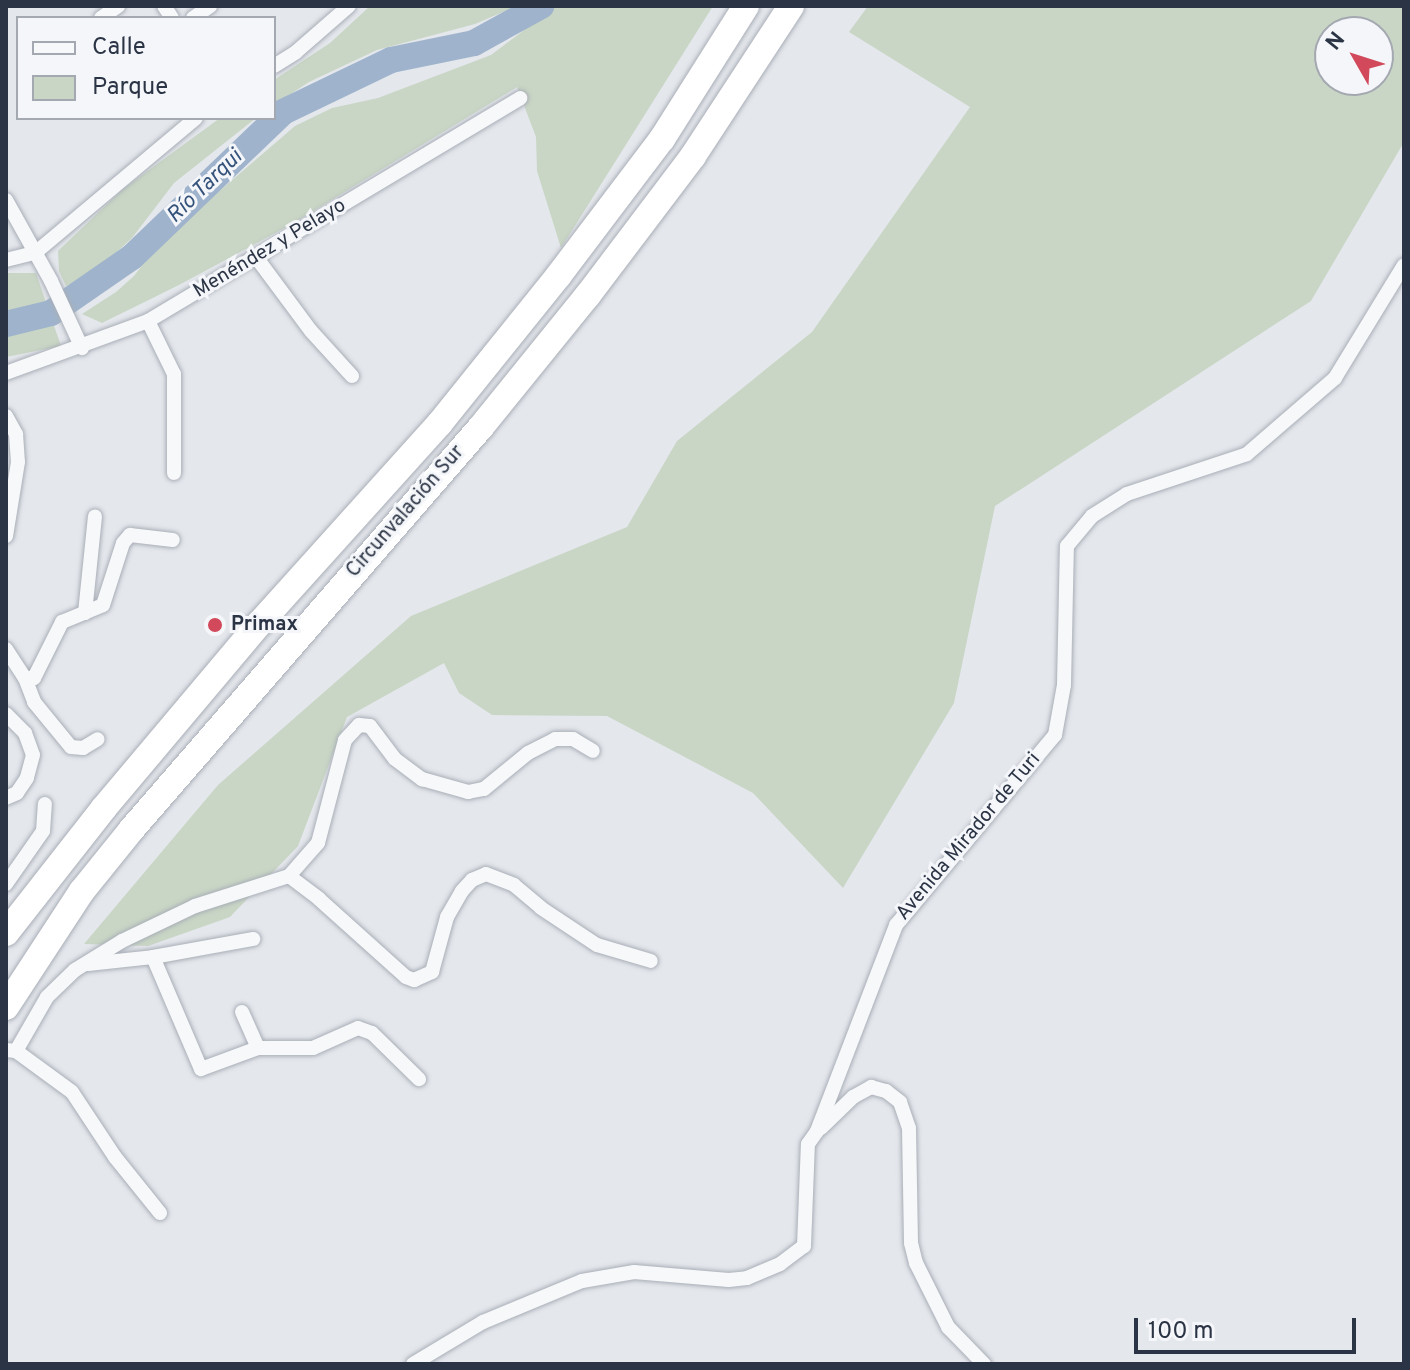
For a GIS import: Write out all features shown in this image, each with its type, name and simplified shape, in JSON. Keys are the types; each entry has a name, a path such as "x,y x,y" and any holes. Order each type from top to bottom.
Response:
{"highway":[{"name":"Circunvalación Sur","path":"6,1007 82,891 132,829 481,427 588,295 693,156 791,6"},
{"name":"Circunvalación Sur","path":"6,933 104,808 259,624 440,423 559,275 662,139 744,8"}],"street":[{"path":"276,65 296,52 349,6"},
{"name":"Menéndez y Pelayo","path":"6,373 80,343 148,321 520,98"},
{"path":"6,260 35,253 194,120"},
{"path":"6,200 51,281 80,343"},
{"path":"256,257 311,331 352,376"},
{"name":"Avenida Mirador de Turi","path":"413,1364 483,1322 582,1281 634,1272 729,1280 764,1273 804,1246 808,1144 817,1131 896,925 1055,735 1064,685 1067,546 1092,516 1127,494 1247,454 1335,378 1404,265"},
{"path":"148,321 174,374 177,402 174,473"},
{"path":"6,536 18,462 16,434 8,417"},
{"path":"85,613 95,517"},
{"path":"25,678 34,678 62,622 103,605 123,543 130,535 173,540"},
{"path":"6,649 25,678 34,702 71,747 83,748 98,739"},
{"path":"6,714 25,733 33,755 27,778 17,793 6,798"},
{"path":"160,1213 115,1157 72,1092 11,1051 47,997 84,965 122,941 195,906 289,876 318,843 345,740 359,725 370,726 395,759 422,779 468,792 484,789 528,753 555,739 573,739 593,751"},
{"path":"6,884 43,831 45,804"},
{"path":"289,876 406,977 414,980 432,972 447,917 462,891 472,880 486,874 514,885 541,908 597,945 651,961"},
{"path":"84,965 153,957 253,939"},
{"path":"153,957 201,1069 258,1048 313,1048 358,1028 372,1033 419,1079"},
{"path":"242,1012 258,1048"},
{"path":"817,1131 853,1097 871,1087 886,1091 900,1102 909,1128 910,1217 916,1263 948,1327 984,1364"}],"green space":[{"path":"370,6 517,6 475,24 377,50 309,82 276,104 276,79 330,43"},
{"path":"556,6 713,6 561,248 537,171 536,137 517,87 292,224 179,285 102,323 82,314 116,292 134,276 161,241 295,126 332,108 378,98 491,55"},
{"path":"868,6 1404,6 1404,142 1311,301 995,506 954,703 843,888 753,793 607,716 492,715 459,693 444,663 347,717 298,846 230,917 148,946 84,944 218,785 411,616 627,527 677,441 812,332 970,107 849,32"},
{"path":"217,120 253,120 174,183 132,238 105,263 88,277 66,286 59,271 58,251 123,189"},
{"path":"6,273 36,273 61,346 6,357"}],"waterway":[{"name":"Río Tarqui","path":"276,119 283,112 391,60 474,43 541,6"},
{"name":"Río Tarqui","path":"6,324 51,313 132,257 275,120"}],"place":[{"name":"Primax","path":"215,625"}]}
